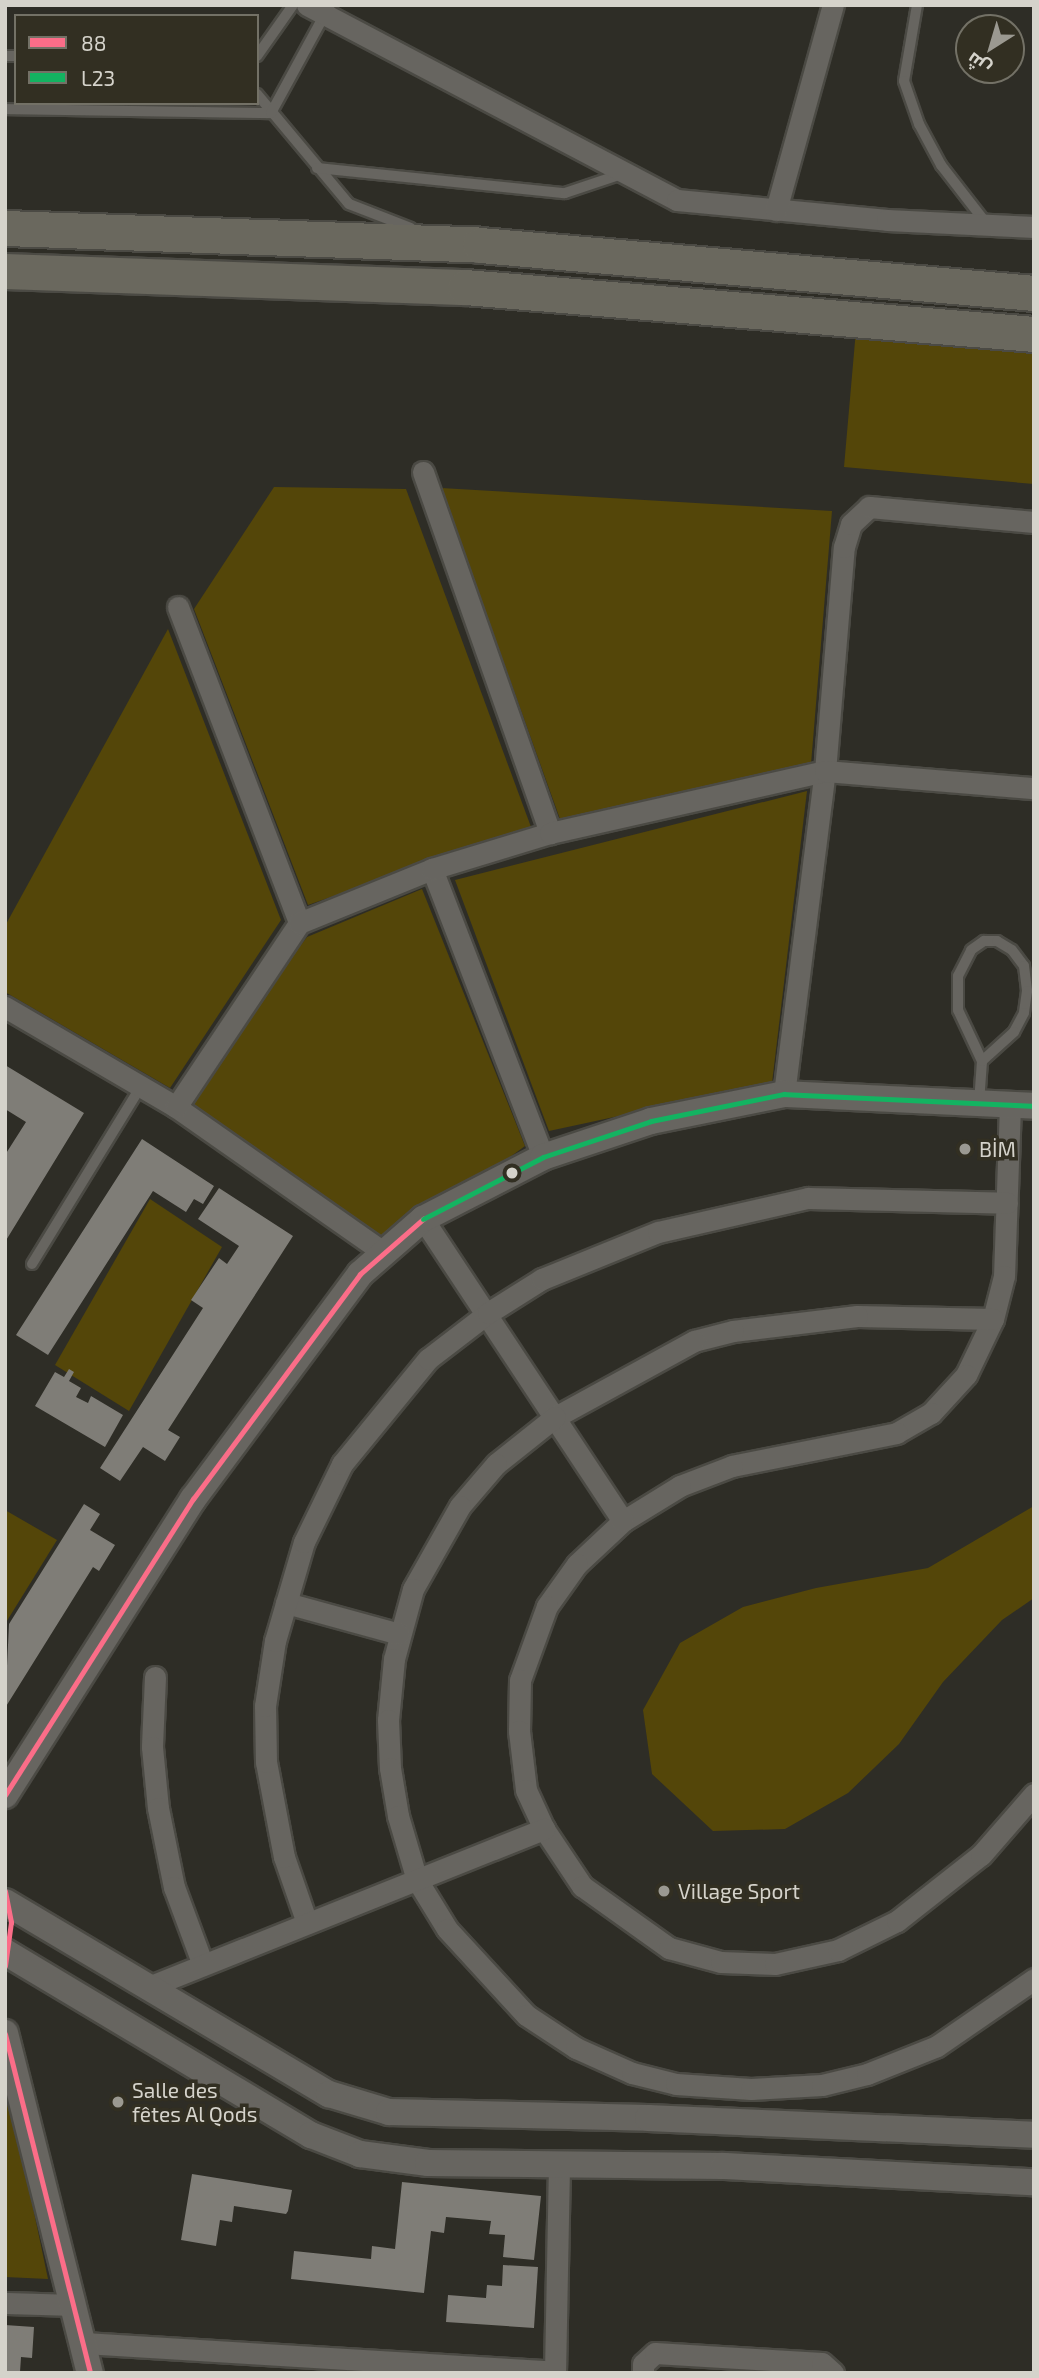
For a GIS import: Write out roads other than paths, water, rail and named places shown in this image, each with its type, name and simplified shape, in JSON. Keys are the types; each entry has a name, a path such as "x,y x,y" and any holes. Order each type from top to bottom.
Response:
{"highway":[{"path":"5,228 464,244 1034,293"},
{"path":"5,271 465,287 1034,334"}],"street":[{"path":"307,5 329,11 677,200 776,210 1034,227"},
{"path":"776,210 832,5"},
{"path":"423,472 550,833"},
{"path":"784,1094 825,771 844,547 860,512 869,507 1034,522"},
{"path":"178,607 299,923"},
{"path":"176,1107 299,923 432,869 550,833 825,771 1034,788"},
{"path":"432,869 543,1157"},
{"path":"5,1007 176,1107 383,1252"},
{"path":"5,1795 193,1499 360,1274 383,1252 423,1219 543,1157 651,1121 784,1094 1022,1106 1007,1203 1004,1276 993,1320 980,1352 949,1395 930,1413 897,1433 732,1466 680,1486 623,1521 578,1564 548,1606 520,1679 519,1731 526,1790 544,1829 582,1886 669,1948 721,1962 775,1964 838,1950 897,1921 981,1855 1034,1794"},
{"path":"307,1923 284,1857 265,1762 265,1706 286,1604 304,1542 342,1464 428,1359 488,1313 591,1257 658,1232 744,1210 808,1198 861,1197 1007,1203"},
{"path":"423,1219 488,1313 623,1521"},
{"path":"993,1320 857,1316 733,1331 694,1341 555,1417 496,1464 460,1506 424,1566 399,1633 388,1720 390,1768 417,1880 447,1929 526,2015 576,2048 632,2073 676,2084 751,2089 822,2085 867,2074 937,2046 1034,1979"},
{"path":"286,1604 399,1633"},
{"path":"155,1677 152,1747 158,1808 174,1887 203,1965"},
{"path":"146,1987 544,1829"},
{"path":"6,1899 6,1958 311,2135 359,2154 428,2162 724,2166 1034,2182"},
{"path":"6,1899 146,1987 329,2094 389,2112 648,2118 1034,2135"},
{"path":"5,2033 90,2373"},
{"path":"84,2343 555,2372 559,2164"},
{"path":"5,2303 73,2305"},
{"path":"643,2373 643,2364 655,2353 822,2363 833,2373"}],"lane":[{"path":"259,53 293,5"},
{"path":"917,5 904,80 919,124 941,165 986,223"},
{"path":"271,113 329,11"},
{"path":"259,97 349,204 464,244"},
{"path":"5,109 271,113"},
{"path":"317,167 565,193 625,173"},
{"path":"979,1103 982,1061 958,1010 958,976 971,950 984,941 997,941 1024,966 1027,991 1024,1013 1014,1032 982,1061"},
{"path":"32,1264 141,1086"}],"place":[{"name":"BİM","path":"965,1149"},
{"name":"Village Sport","path":"664,1891"},
{"name":"Salle des fêtes Al Qods","path":"118,2102"}]}
